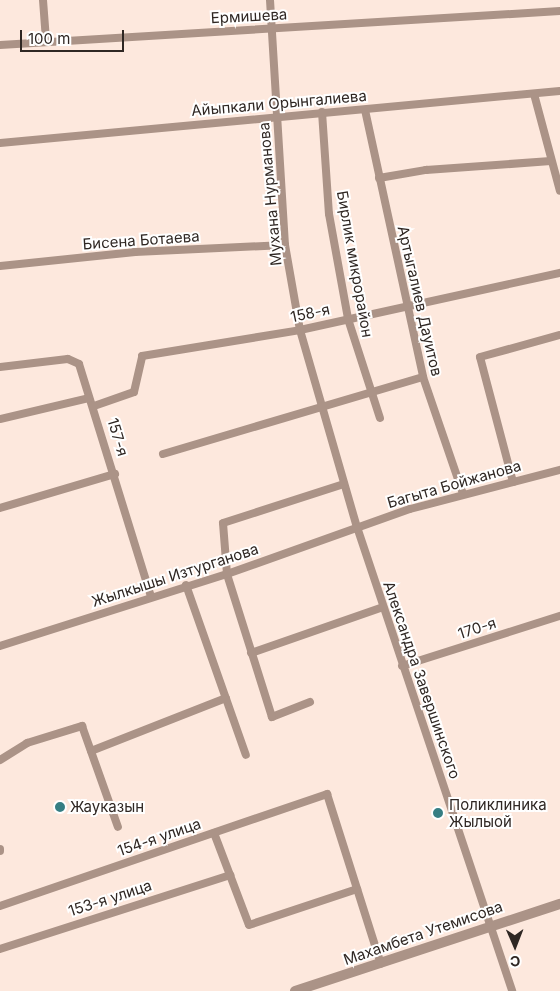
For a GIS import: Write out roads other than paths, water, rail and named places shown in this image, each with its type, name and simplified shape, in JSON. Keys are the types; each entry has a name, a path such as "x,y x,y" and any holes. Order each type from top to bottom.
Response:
{"street":[{"path":"43,0 46,40"},
{"name":"Мухана Нурманова","path":"270,0 285,245 300,330 357,527"},
{"name":"Ермишева","path":"0,44 560,11"},
{"name":"Айыпкали Орынгалиева","path":"0,143 560,91"},
{"path":"534,94 560,191"},
{"name":"Артыгалиев Дауитов","path":"364,110 423,377 464,494"},
{"name":"Бирлик микрорайон","path":"322,112 329,214 348,319 370,393 380,418"},
{"path":"379,178 426,170 551,161"},
{"name":"Бисена Ботаева","path":"0,266 135,252 285,245"},
{"name":"158-я","path":"94,406 134,392 142,356 300,330 560,273"},
{"path":"513,482 480,357 560,334"},
{"name":"157-я","path":"0,367 75,360 89,398 94,406 116,474 151,597"},
{"path":"163,454 423,377"},
{"path":"0,419 89,398"},
{"name":"Багыта Бойжанова","path":"357,527 464,494 560,470"},
{"path":"0,508 116,474"},
{"path":"310,702 272,716 227,574 223,523 344,484"},
{"name":"Жылкышы Изтурганова","path":"0,646 186,585 227,574 357,527"},
{"name":"Александра Завершинского","path":"357,527 402,666 492,926 512,991"},
{"path":"186,585 246,755"},
{"path":"251,653 383,607"},
{"name":"170-я","path":"402,666 560,616"},
{"path":"92,751 226,698"},
{"path":"0,760 27,742 82,726 118,826"},
{"name":"154-я улица","path":"0,906 328,794 357,889"},
{"path":"214,833 249,925 357,889 381,964"},
{"name":"153-я улица","path":"0,949 230,875"},
{"name":"Махамбета Утемисова","path":"295,991 560,904"}],"place":[{"name":"Жауказын","path":"60,807"},
{"name":"Поликлиника Жылыой","path":"438,813"}]}
